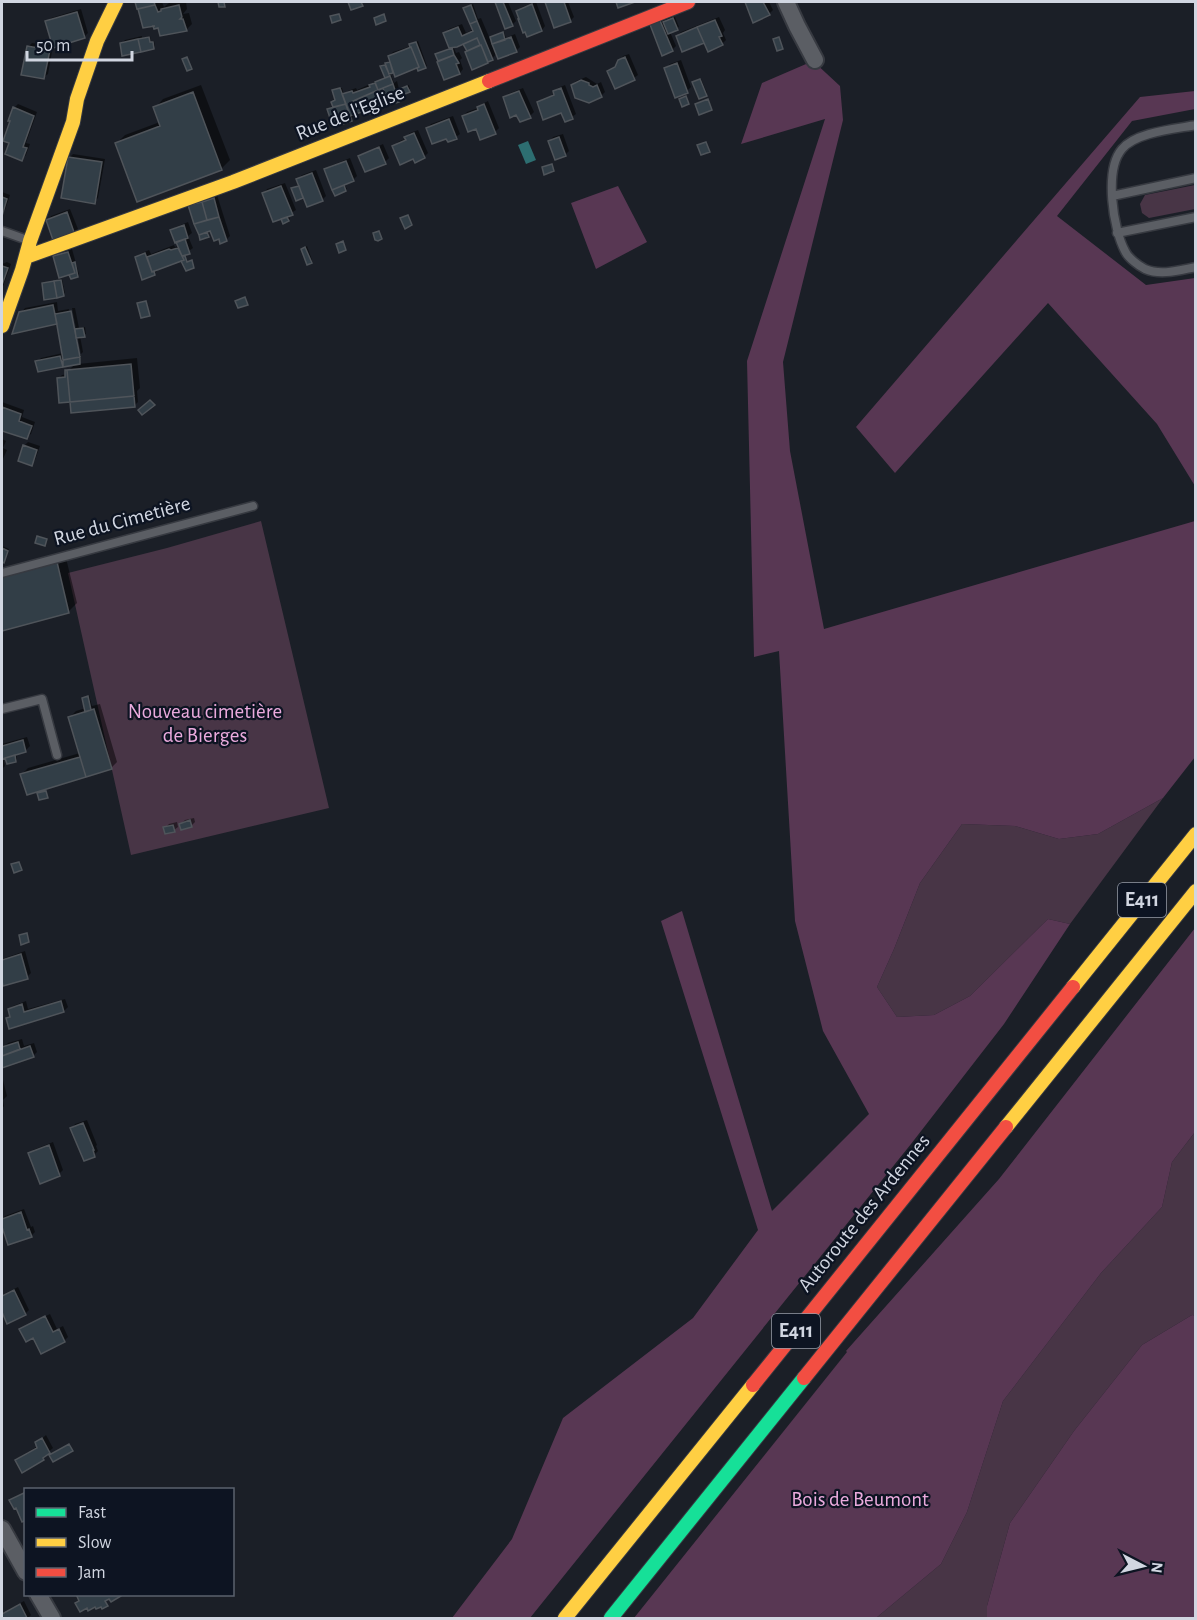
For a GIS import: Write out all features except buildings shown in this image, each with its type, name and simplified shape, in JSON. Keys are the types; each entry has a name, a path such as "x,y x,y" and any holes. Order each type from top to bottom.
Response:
{"main road":[{"path":"2,326 73,122 77,99 97,41 116,2"},
{"name":"Rue de l'Eglise","path":"26,256 233,182 688,2"},
{"name":"Autoroute des Ardennes","path":"565,1618 1196,834"},
{"name":"E411","path":"611,1618 1196,891"}],"street":[{"path":"786,2 815,60"},
{"path":"2,1529 24,1568"},
{"path":"39,1596 52,1618"}],"lane":[{"path":"1196,125 1141,136 1122,148 1111,178 1117,233 1126,254 1145,269 1160,273 1196,267"},
{"path":"1113,196 1196,178"},
{"path":"1117,233 1196,217"},
{"path":"2,231 30,241"},
{"name":"Rue du Cimetière","path":"2,573 253,506"},
{"path":"2,709 42,699 57,754"}],"green space":[{"path":"813,61 840,86 843,120 783,362 790,451 824,629 1195,521 1195,757 1163,798 1098,834 1059,839 1015,826 962,824 920,883 877,987 897,1017 934,1015 970,996 1048,919 1070,924 1004,1024 911,1144 530,1618 452,1618 512,1539 563,1418 693,1318 758,1230 661,921 682,911 772,1211 869,1114 823,1031 795,921 779,651 754,657 747,361 825,119 741,144 762,83"},
{"path":"1195,91 1195,109 1132,121 1057,216 1146,285 1195,278 1195,486 1157,424 1048,303 895,473 856,427 1140,97"},
{"path":"1195,185 1195,209 1149,218 1142,213 1140,204 1145,195"},
{"path":"618,186 647,242 596,269 571,203"},
{"name":"Nouveau cimetière de Bierges","path":"261,521 329,808 131,855 68,573"},
{"path":"1163,798 1070,924 1048,919 970,996 934,1015 897,1017 877,987 920,883 962,824 1015,826 1059,839 1098,834"},
{"name":"Bois de Beumont","path":"1195,928 1195,1132 1172,1162 1162,1207 1101,1273 1003,1401 967,1512 941,1564 876,1618 634,1618 846,1351 999,1179"},
{"path":"1195,1132 1195,1316 1192,1315 1142,1345 1074,1431 1010,1523 987,1606 987,1618 876,1618 941,1564 967,1512 1003,1401 1101,1273 1162,1207 1172,1162"},
{"path":"1192,1315 1196,1316 1195,1618 987,1618 987,1606 1010,1523 1074,1431 1142,1345"}],"water":[{"path":"528,141 536,160 526,164 518,145"}],"traffic: fast":[{"path":"611,1618 804,1378"}],"traffic: slow":[{"path":"2,326 73,122 77,99 97,41 116,2"},
{"path":"26,257 233,182 489,81"},
{"path":"1073,987 1196,834"},
{"path":"1006,1127 1196,891"},
{"path":"565,1618 753,1385"}],"traffic: jam":[{"path":"489,81 688,2"},
{"path":"753,1385 1073,987"},
{"path":"804,1378 1006,1127"}]}
